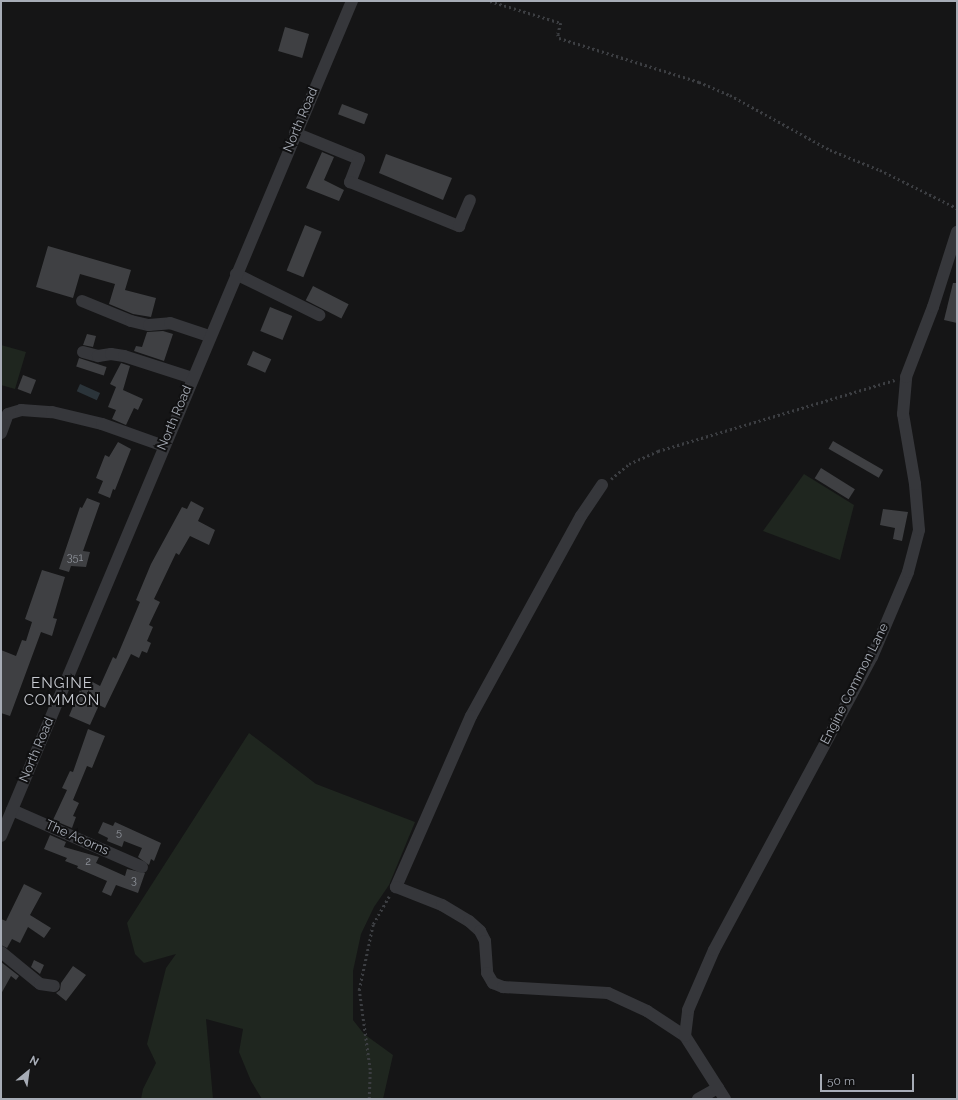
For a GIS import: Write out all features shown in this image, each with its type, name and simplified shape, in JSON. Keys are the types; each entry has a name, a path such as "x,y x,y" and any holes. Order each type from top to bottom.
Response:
{"street":[{"name":"North Road","path":"1,836 209,336 352,1"},
{"path":"295,133 359,158 350,182 459,226 470,200"},
{"name":"Engine Common Lane","path":"686,1036 688,1010 714,950 872,657 908,572 919,530 916,484 903,414 906,376 933,307 957,232"},
{"path":"236,274 319,316"},
{"path":"82,301 131,321 149,325 170,323 209,336"},
{"path":"82,352 98,356 111,354 124,356 192,378"},
{"path":"1,433 8,414 21,410 52,412 102,424 164,446"},
{"path":"602,485 581,516 470,716 396,887 442,905 469,921 480,931 485,941 487,973 493,983 503,987 534,990 608,993 647,1011 686,1036 725,1099"},
{"name":"The Acorns","path":"12,810 142,867"},
{"path":"1,952 40,984 54,986"},
{"path":"698,1099 718,1088"}],"path":[{"path":"490,1 561,23 558,34 559,38 699,82 730,95 830,150 880,170 957,208"},
{"path":"602,485 629,464 658,451 906,376"},
{"path":"369,1099 370,1070 359,990 373,924 385,901 396,887"}],"shaded area":[{"path":"1,345 26,352 15,389 1,385"},
{"path":"80,384 100,393 97,400 77,391"},
{"path":"804,474 854,505 840,560 763,531"},
{"path":"249,733 316,784 415,822 389,885 374,907 361,934 353,971 353,1020 364,1034 393,1055 383,1099 262,1099 251,1081 239,1052 243,1029 206,1019 213,1099 141,1099 143,1089 156,1063 147,1044 166,968 176,954 144,963 135,954 127,923"}],"building":[{"path":"285,27 309,34 302,58 278,51"},
{"path":"342,104 368,114 364,124 338,114"},
{"path":"322,152 334,157 324,180 344,190 339,201 306,188"},
{"path":"386,154 452,178 443,200 379,173"},
{"path":"305,225 322,232 303,277 287,270"},
{"path":"48,246 131,270 125,290 156,298 151,317 133,314 109,304 115,284 80,274 73,298 36,287"},
{"path":"953,283 957,283 957,323 944,320"},
{"path":"313,286 349,304 341,318 306,300"},
{"path":"270,307 292,316 283,340 260,331"},
{"path":"163,331 173,334 164,361 134,351 136,346 142,347 147,332"},
{"path":"87,334 96,336 93,347 83,345"},
{"path":"253,351 271,359 265,373 247,365"},
{"path":"79,358 107,367 104,376 76,367"},
{"path":"121,363 130,366 123,390 143,399 138,410 134,408 126,425 112,419 116,410 108,407 116,387 110,384"},
{"path":"23,375 36,380 31,394 18,389"},
{"path":"833,441 883,470 879,478 828,449"},
{"path":"118,442 131,449 115,490 113,489 110,498 98,493 103,481 96,478 105,455 109,457"},
{"path":"821,468 855,489 849,499 815,478"},
{"path":"87,498 100,503 83,551 90,552 86,567 71,566 69,572 59,569 80,507 82,508"},
{"path":"191,501 204,508 198,521 215,530 209,545 190,536 179,555 176,553 154,599 160,602 149,625 153,627 147,641 151,643 147,653 142,651 139,658 131,654 105,708 99,705 90,725 69,716 85,678 100,686 113,657 116,659 140,602 136,600 151,564 182,507 187,509"},
{"path":"883,509 908,512 902,541 893,539 895,528 880,525"},
{"path":"42,570 65,577 53,618 57,619 52,636 41,632 10,716 1,713 1,650 16,656 22,640 26,641 32,622 25,619"},
{"path":"88,729 105,736 92,768 87,766 73,800 79,803 73,816 76,817 72,828 53,820 67,790 62,788 70,771 73,772"},
{"path":"103,822 113,826 115,822 161,843 154,861 151,859 149,865 138,857 142,848 124,841 122,847 107,841 108,838 98,833"},
{"path":"50,835 66,842 64,847 99,857 96,863 125,876 127,869 145,873 138,893 116,885 111,896 102,892 107,881 77,868 78,866 65,861 67,858 44,849"},
{"path":"24,884 42,893 30,915 51,928 44,938 28,927 20,943 12,939 7,948 1,945 1,919 6,921"},
{"path":"34,960 44,965 40,974 31,967"},
{"path":"1,962 19,976 16,980 11,976 1,994"},
{"path":"73,966 86,975 66,1001 56,993 60,990 61,983"}],"district":[{"name":"ENGINE COMMON","path":"62,692"}]}
